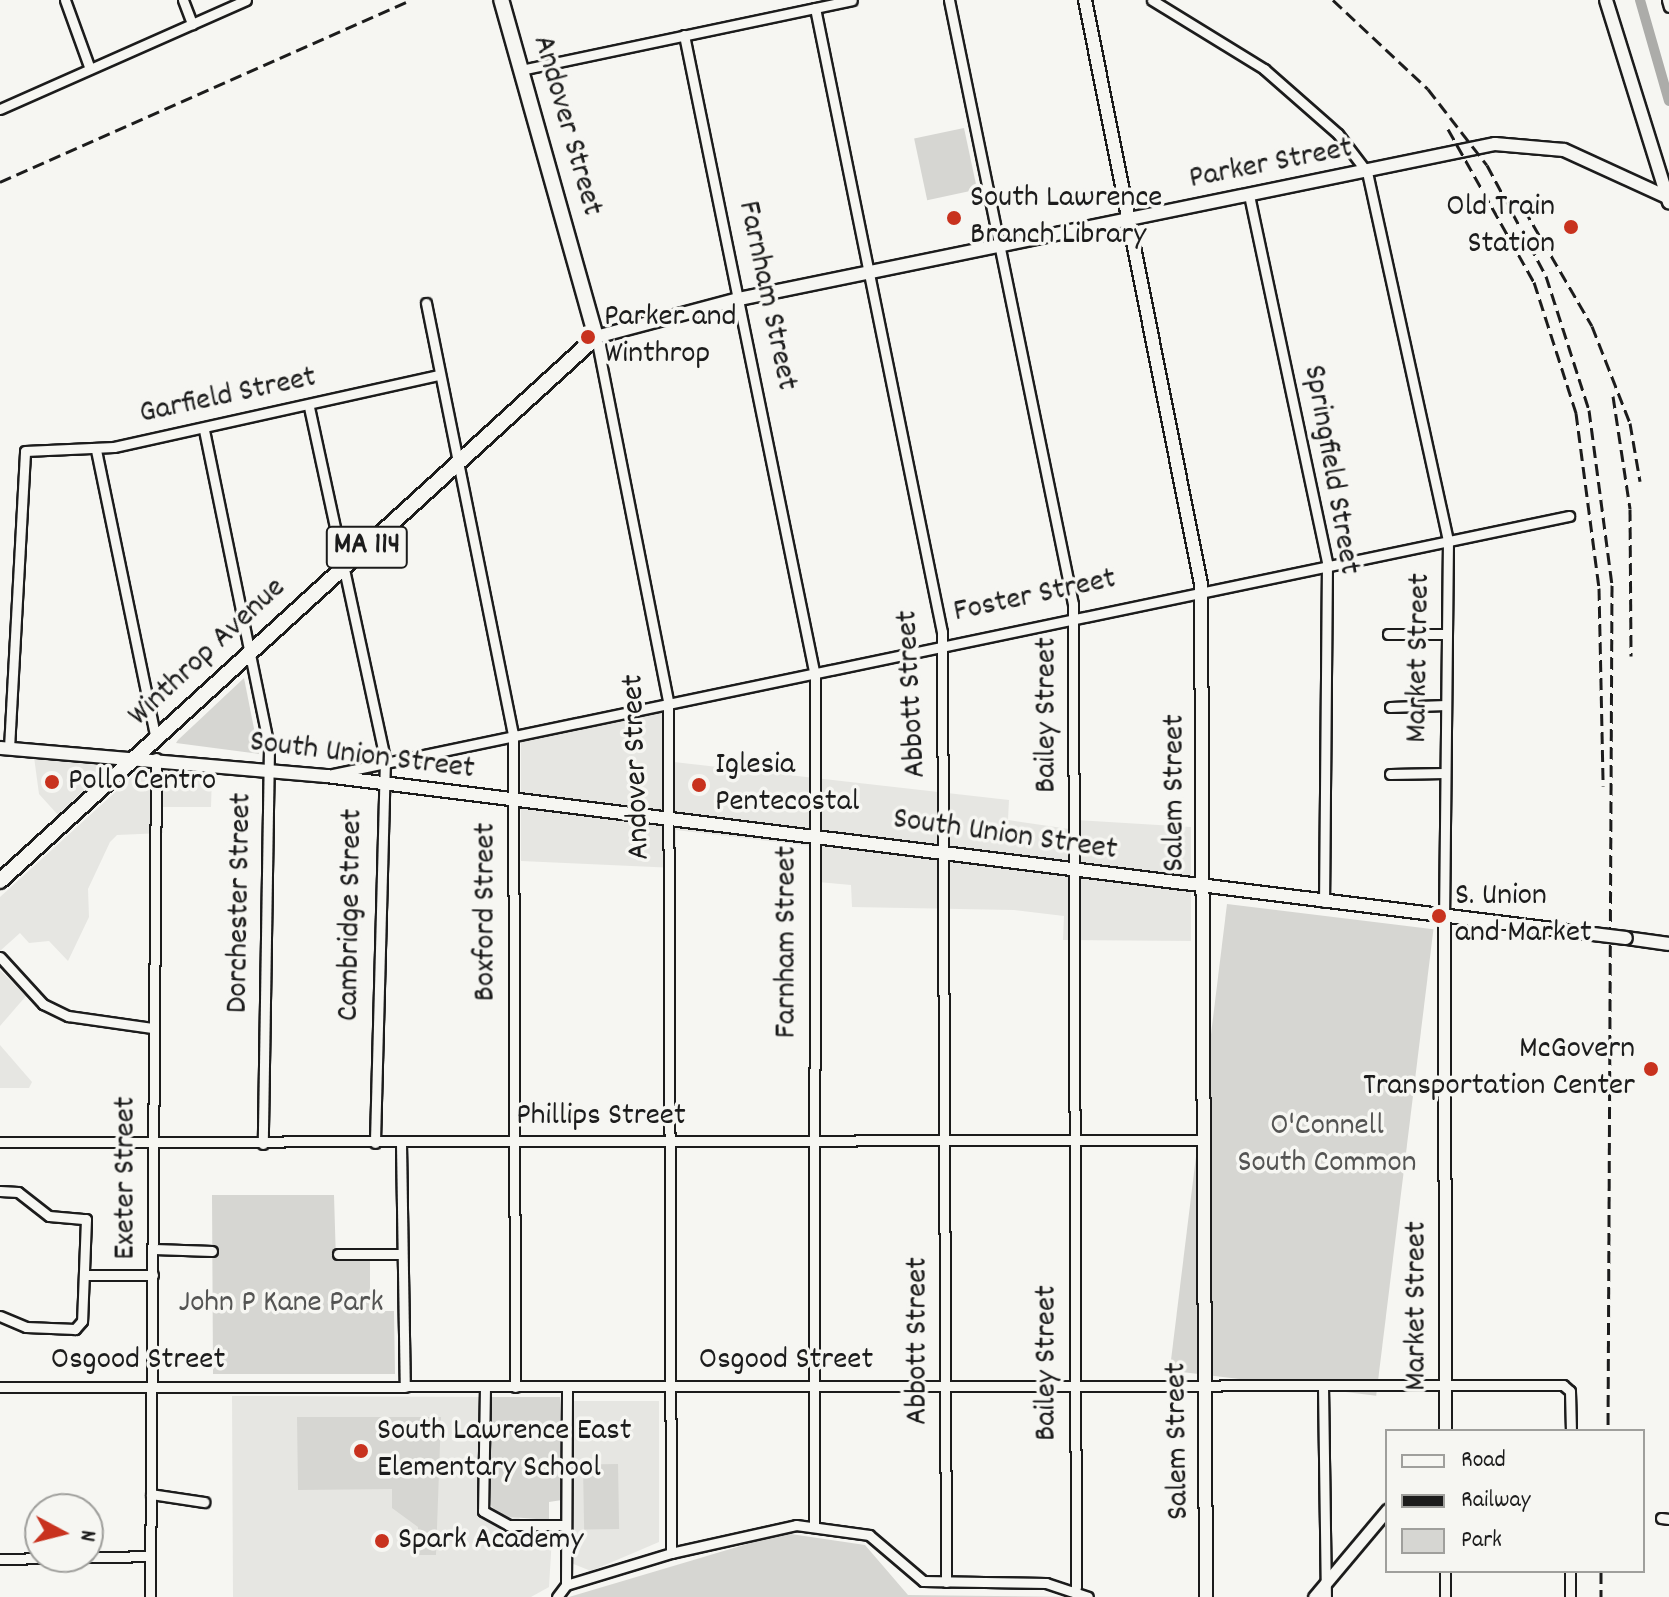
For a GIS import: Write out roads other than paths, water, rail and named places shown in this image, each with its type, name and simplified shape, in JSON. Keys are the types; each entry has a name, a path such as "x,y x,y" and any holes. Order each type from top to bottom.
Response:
{"main road":[{"name":"Andover Street","path":"501,0 596,337"},
{"name":"Salem Street","path":"1085,0 1201,590 1206,1597"},
{"name":"MA 114","path":"1606,0 1668,200"},
{"name":"Parker Street","path":"596,337 739,299 999,244 1529,143 1584,157 1668,200"},
{"name":"Winthrop Avenue","path":"0,881 596,337"},
{"name":"South Union Street","path":"4,748 138,756 326,776 513,803 813,836 1075,873 1669,944"}],"street":[{"path":"65,0 90,69"},
{"path":"183,0 192,24"},
{"path":"0,109 246,0"},
{"path":"521,70 852,0"},
{"name":"Bailey Street","path":"949,0 1073,618 1076,1587"},
{"name":"Market Street","path":"1152,0 1264,69 1338,134 1367,172 1448,540 1444,916 1445,1429"},
{"path":"1667,0 1669,7"},
{"name":"Abbott Street","path":"815,8 943,642 946,1582"},
{"name":"Farnham Street","path":"684,35 814,671 814,1526"},
{"name":"Springfield Street","path":"1249,195 1327,563 1324,902"},
{"name":"Boxford Street","path":"426,303 513,733 515,1387"},
{"name":"Andover Street","path":"596,337 668,701 671,1553"},
{"name":"Garfield Street","path":"4,748 25,451 96,450 204,430 440,375"},
{"name":"Cambridge Street","path":"309,407 385,759 381,784 375,1143"},
{"name":"Dorchester Street","path":"204,430 251,651 270,770 263,1144"},
{"path":"96,450 156,739"},
{"name":"Foster Street","path":"326,776 385,759 943,642 1569,516"},
{"path":"1388,634 1447,634"},
{"path":"1390,707 1446,705"},
{"name":"Exeter Street","path":"150,1597 156,758"},
{"path":"1390,774 1445,773"},
{"path":"0,957 43,1004 68,1016 152,1028"},
{"name":"Phillips Street","path":"0,1142 401,1144 1203,1140"},
{"path":"401,1144 405,1387"},
{"path":"0,1191 18,1192 49,1216 86,1219 82,1321 75,1329 26,1327 0,1316"},
{"path":"154,1249 212,1251"},
{"path":"338,1254 401,1254"},
{"path":"84,1275 153,1275"},
{"path":"1323,1386 1326,1597"},
{"name":"Osgood Street","path":"0,1387 1444,1387 1570,1391 1571,1429"},
{"path":"485,1387 483,1511 493,1521 566,1525"},
{"path":"566,1585 567,1387"},
{"path":"151,1494 204,1502"},
{"path":"1314,1597 1385,1512"},
{"path":"557,1597 566,1585 755,1529 814,1526 869,1535 914,1578 1076,1587 1088,1597"},
{"path":"0,1559 150,1556"},
{"path":"1445,1573 1445,1597"},
{"path":"1570,1573 1570,1597"}],"waterway":[{"path":"1640,0 1669,101"}],"railway":[{"path":"0,182 410,0"},
{"path":"1333,0 1428,89 1487,165 1546,276 1589,410 1612,585 1608,1429"},
{"path":"1448,129 1534,282 1576,413 1599,588 1603,786"},
{"path":"1524,209 1592,326 1630,423 1640,481"},
{"path":"1613,396 1630,509 1631,656"},
{"path":"1601,1573 1601,1597"}],"place":[{"name":"South Lawrence Branch Library","path":"954,218"},
{"name":"Old Train Station","path":"1571,227"},
{"name":"Parker and Winthrop","path":"588,337"},
{"name":"Pollo Centro","path":"52,782"},
{"name":"Iglesia Pentecostal","path":"699,785"},
{"name":"S. Union and Market","path":"1439,916"},
{"name":"McGovern Transportation Center","path":"1651,1069"},
{"name":"South Lawrence East Elementary School","path":"361,1451"},
{"name":"Spark Academy","path":"382,1541"}],"park label":[{"name":"O'Connell South Common","path":"1327,1146"},
{"name":"John P Kane Park","path":"281,1304"}]}
